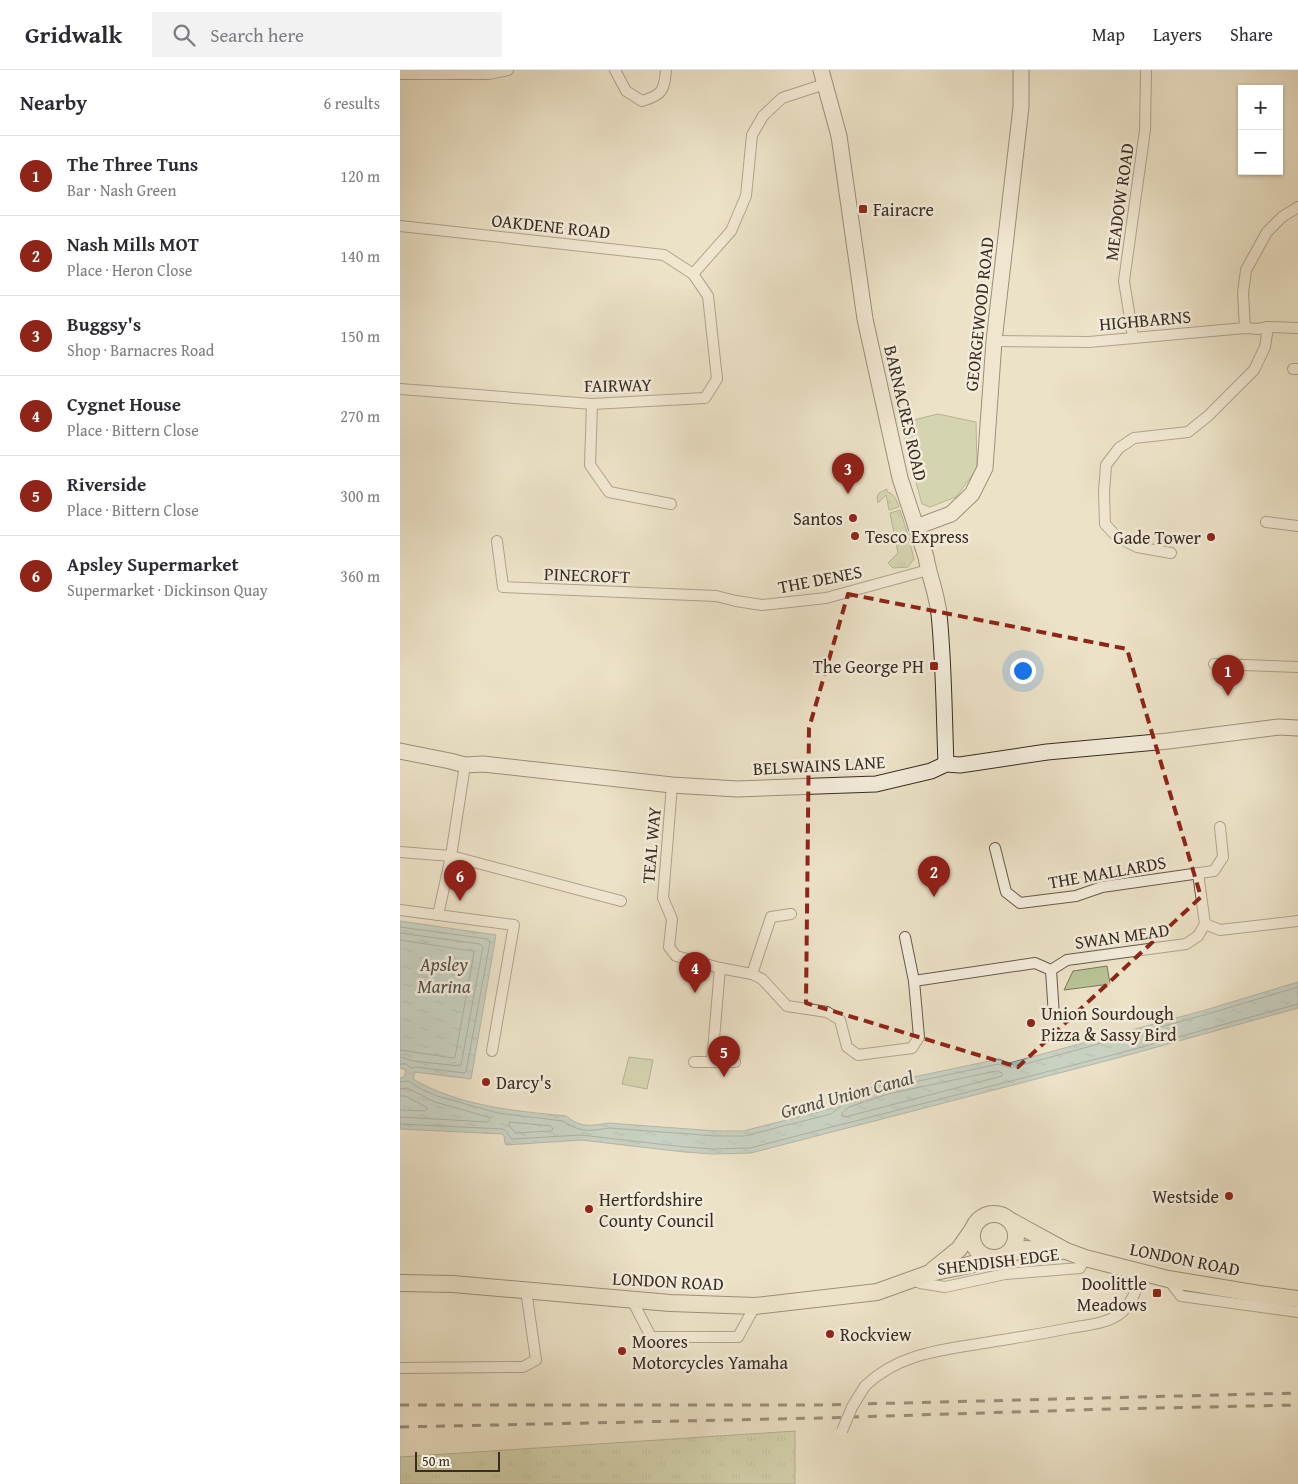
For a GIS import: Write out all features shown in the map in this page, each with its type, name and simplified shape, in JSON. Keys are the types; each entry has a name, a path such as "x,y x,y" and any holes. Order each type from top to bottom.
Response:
{"main road":[{"path":"1000,1214 1011,1221 1015,1228 1016,1239 1013,1248 1001,1256 983,1255 976,1248 973,1240 973,1230 977,1222 984,1216 1000,1214"},
{"name":"LONDON ROAD","path":"1011,1221 1066,1251 1085,1258 1168,1279 1298,1299"},
{"name":"LONDON ROAD","path":"930,1273 959,1248 973,1230"},
{"name":"LONDON ROAD","path":"400,1283 453,1284 670,1303 755,1306 877,1292 912,1278 965,1266 1026,1248 1066,1251"}],"street":[{"path":"400,74 489,74 508,70"},
{"path":"615,70 626,91 642,100 655,97 664,87 666,70"},
{"name":"GEORGEWOOD ROAD","path":"916,527 951,514 972,494 985,468 994,341 1020,107 1021,70"},
{"name":"MEADOW ROAD","path":"1133,337 1124,281 1145,130 1146,70"},
{"path":"693,274 731,231 746,196 752,135 763,116 782,98 823,77"},
{"name":"BARNACRES ROAD","path":"823,77 839,136 865,319 900,478 926,557 939,613 946,764"},
{"path":"1245,328 1243,293 1246,270 1267,232 1298,207"},
{"name":"OAKDENE ROAD","path":"400,226 664,255 693,274"},
{"name":"FAIRWAY","path":"400,389 592,404 704,398 717,379 708,296 693,274"},
{"path":"1171,552 1137,547 1117,537 1105,524 1104,492 1106,465 1119,448 1134,438 1188,432 1208,416 1254,370 1265,347 1268,327"},
{"name":"HIGHBARNS","path":"994,341 1089,342 1245,328 1298,328"},
{"path":"592,404 590,465 610,492 671,504"},
{"path":"1266,522 1298,526"},
{"name":"PINECROFT","path":"497,541 503,588 716,596"},
{"name":"THE DENES","path":"716,596 762,606 818,599 928,570"},
{"path":"1214,664 1298,667"},
{"name":"BELSWAINS LANE","path":"400,751 465,766 483,764 672,785 737,788 876,784 931,771 946,764 960,765 1047,752 1168,741 1279,727 1298,728"},
{"path":"438,916 451,856 465,766"},
{"name":"TEAL WAY","path":"672,785 663,898 672,920 669,948 676,956 720,968 752,974 762,979 787,1006 828,1012 840,1020 847,1047 858,1055 912,1048 919,1037 914,981"},
{"name":"THE MALLARDS","path":"995,848 1006,892 1020,903 1076,896 1102,887 1214,872 1223,857 1220,827"},
{"path":"400,852 451,856 621,902"},
{"path":"1198,873 1205,924 1220,930 1298,921"},
{"path":"400,910 514,924 492,1051"},
{"path":"752,974 771,917 791,914"},
{"name":"SWAN MEAD","path":"1051,970 1067,960 1186,944 1198,936 1205,924"},
{"path":"905,937 914,981 1035,963 1051,970 1054,1016"},
{"path":"712,1062 720,968"},
{"path":"694,1062 735,1062"},
{"name":"SHENDISH EDGE","path":"912,1278 920,1283 945,1287 1005,1274 1080,1268 1085,1258"},
{"path":"842,1430 852,1407 865,1386 876,1376 895,1364 918,1355 1104,1321 1121,1313 1138,1285 1142,1273"},
{"path":"1168,1279 1181,1296 1298,1312"},
{"path":"400,1368 524,1367 536,1360 526,1290"},
{"path":"632,1300 651,1337 738,1337 755,1306"}],"highlighted area":[{"path":"848,594 1127,649 1201,897 1018,1067 806,1003 809,728"}],"green space":[{"path":"938,414 976,422 977,469 956,497 930,507 922,504 905,442 905,422"},
{"path":"887,489 887,492 895,498 899,507 889,510 886,495 878,503 877,497 879,493"},
{"path":"900,510 914,559 908,567 893,568 888,563 898,553 890,513"},
{"path":"1107,966 1110,984 1064,990 1073,971"},
{"path":"629,1057 653,1060 647,1089 622,1084"},
{"path":"795,1431 795,1484 400,1484 400,1457"}],"water":[{"name":"Apsley Marina","path":"400,921 496,935 471,1079 415,1072 413,1079 431,1088 468,1101 487,1106 566,1116 576,1123 586,1125 608,1123 716,1131 743,1131 830,1109 843,1097 885,1083 999,1059 1009,1063 1202,1011 1298,982 1298,1008 1121,1057 751,1153 714,1154 684,1152 581,1140 506,1145 502,1134 400,1129 400,1078 404,1077 406,1070 400,1068"}],"railway":[{"path":"400,1405 821,1405 1298,1393"},
{"path":"400,1427 1298,1405"}],"place":[{"name":"Fairacre","path":"863,209"},
{"name":"Buggsy's","path":"848,494"},
{"name":"Santos","path":"853,518"},
{"name":"Tesco Express","path":"855,536"},
{"name":"Gade Tower","path":"1211,537"},
{"name":"The George PH","path":"934,666"},
{"name":"The Three Tuns","path":"1228,696"},
{"name":"Nash Mills MOT","path":"934,897"},
{"name":"Apsley Supermarket","path":"460,901"},
{"name":"Cygnet House","path":"695,993"},
{"name":"Union Sourdough Pizza & Sassy Bird","path":"1031,1023"},
{"name":"Riverside","path":"724,1077"},
{"name":"Darcy's","path":"486,1082"},
{"name":"Westside","path":"1229,1196"},
{"name":"Hertfordshire County Council","path":"589,1209"},
{"name":"Doolittle Meadows","path":"1157,1293"},
{"name":"Rockview","path":"830,1334"},
{"name":"Moores Motorcycles Yamaha","path":"622,1351"}],"water label":[{"name":"Grand Union Canal","path":"847,1094"}]}
